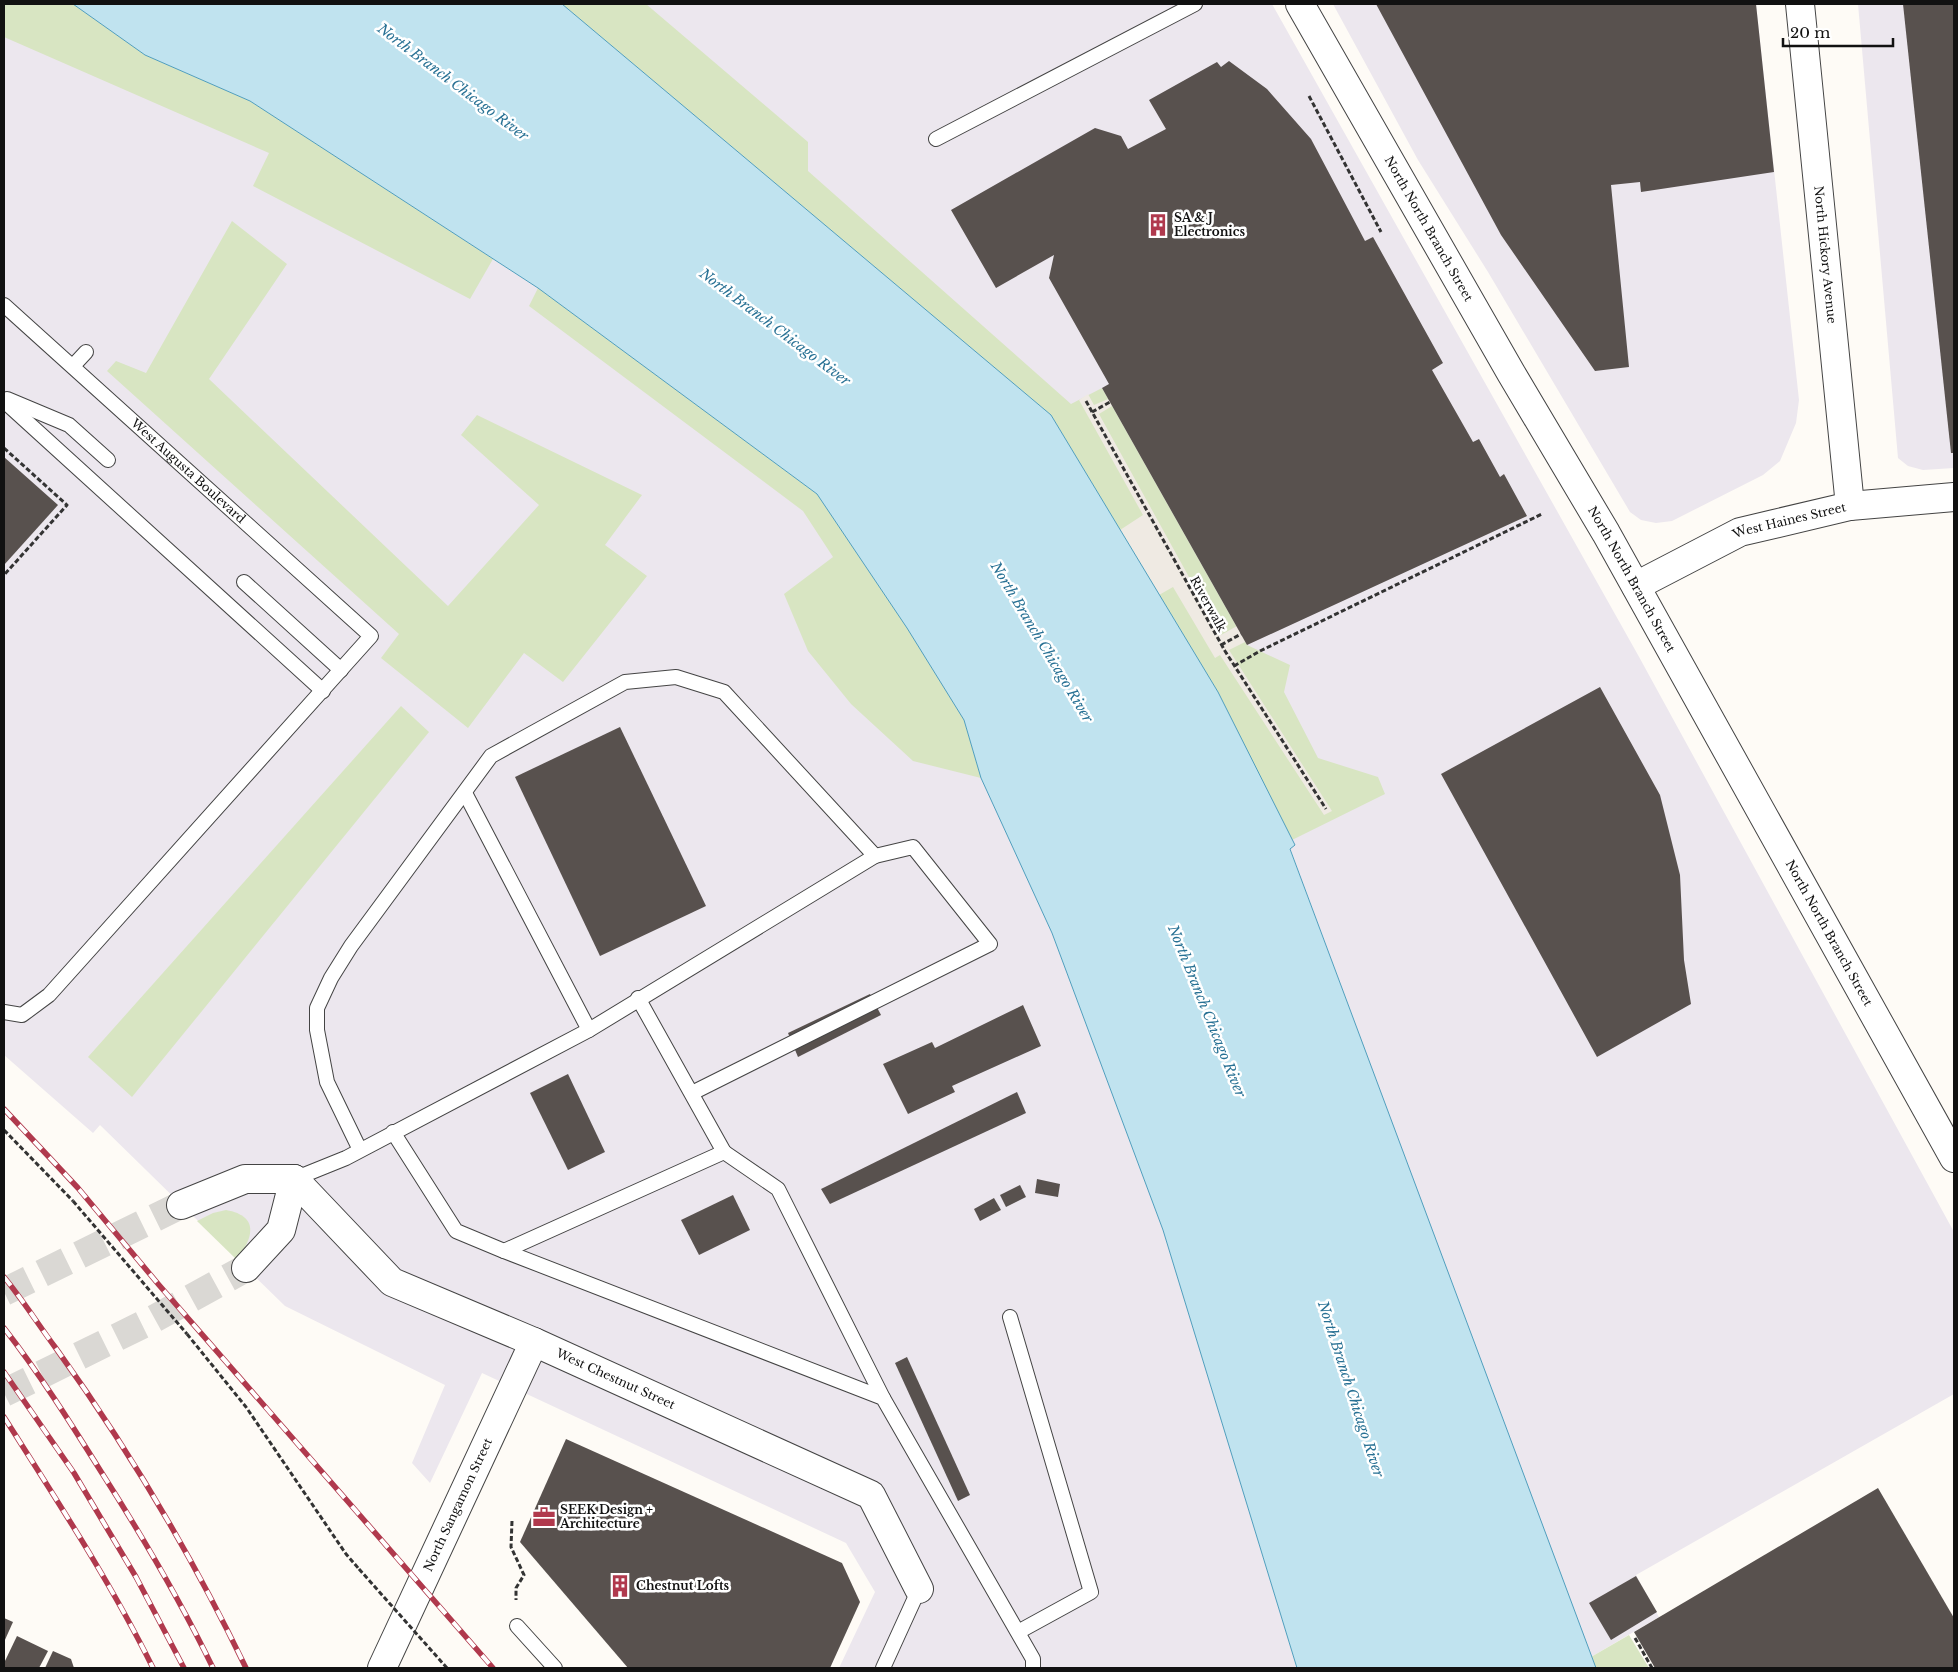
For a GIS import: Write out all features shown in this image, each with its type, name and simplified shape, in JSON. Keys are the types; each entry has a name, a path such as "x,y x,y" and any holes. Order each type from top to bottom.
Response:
{"street":[{"name":"North North Branch Street","path":"1300,4 1636,586 1954,1158"},
{"name":"North Hickory Avenue","path":"1800,4 1850,506"},
{"name":"West Haines Street","path":"1636,586 1740,532 1850,506 1954,497"},
{"path":"181,1205 245,1179 294,1179 281,1230 246,1268"},
{"name":"West Chestnut Street","path":"294,1179 392,1282 534,1342 871,1494 919,1589"},
{"name":"North Sangamon Street","path":"382,1668 534,1342"}],"lane":[{"path":"936,139 1195,4"},
{"name":"West Augusta Boulevard","path":"4,305 74,366 371,636 341,670"},
{"path":"74,366 86,352"},
{"path":"4,400 70,425 108,460"},
{"path":"4,400 323,690"},
{"path":"4,1012 22,1015 49,995 341,670 244,582"},
{"path":"360,1150 327,1082 317,1030 317,1008 331,978 351,946 491,756 625,682 676,677 724,692 876,856"},
{"path":"465,793 589,1030"},
{"path":"294,1179 346,1158 589,1030 638,998 876,856 913,847 990,944 692,1093"},
{"path":"638,998 724,1152 778,1189 884,1398 1033,1659 1033,1668"},
{"path":"393,1132 456,1231 884,1398"},
{"path":"504,1251 724,1152"},
{"path":"1010,1317 1091,1592 1018,1632"},
{"path":"883,1668 919,1589"},
{"path":"517,1626 555,1668"}],"path":[{"path":"1309,96 1381,232"},
{"name":"Riverwalk","path":"1086,401 1221,645 1326,809"},
{"path":"1092,412 1110,402"},
{"path":"4,448 67,505 4,575"},
{"path":"1234,666 1260,651 1542,514"},
{"path":"1221,645 1241,634"},
{"path":"4,1130 73,1201 187,1334 246,1407 346,1554 447,1668"},
{"path":"512,1521 511,1547 524,1575 516,1588 517,1626"},
{"path":"1635,1638 1652,1668"}],"shaded area":[{"path":"4,4 73,4 145,55 342,160 538,288 706,412 875,583 907,628 964,720 981,778 1052,933 1163,1230 1297,1668 839,1668 875,1592 846,1543 482,1373 430,1483 412,1463 445,1385 285,1306 100,1125 93,1133 4,1055"},
{"path":"562,4 1272,4 1638,655 1954,1232 1954,1394 1636,1575 1659,1617 1591,1657 1290,848 1294,845 1218,692 1051,415"},
{"path":"1333,4 1756,4 1799,400 1796,423 1780,461 1763,475 1672,521 1656,523 1641,520 1630,512 1488,272 1418,160"},
{"path":"1858,4 1954,4 1954,468 1923,470 1908,466 1898,458"},
{"path":"1088,394 1094,405 1108,399 1110,402 1112,406 1099,414 1221,635 1237,626 1245,642 1229,650 1332,811 1324,815 1220,655 1215,658 1173,587 1159,595 1120,530 1143,515 1079,400"}],"green space":[{"path":"4,4 73,4 145,55 250,101 493,259 470,299 253,186 269,153 4,37"},
{"path":"562,4 646,4 808,142 808,171 1071,404 1102,388 1247,645 1290,665 1284,692 1318,758 1378,777 1385,794 1292,840 1218,692 1051,415"},
{"path":"232,221 287,264 209,379 448,606 539,505 461,435 477,415 642,495 605,545 647,576 563,682 524,653 468,728 381,658 399,634 107,371 116,361 146,373"},
{"path":"538,288 817,494 907,628 964,720 981,778 913,761 851,704 808,651 784,594 833,557 803,511 529,306"},
{"path":"401,706 429,732 132,1097 88,1057"},
{"path":"226,1210 237,1213 249,1223 250,1236 237,1260 197,1221 213,1213"},
{"path":"1629,1635 1649,1668 1596,1668 1591,1657"}],"water":[{"name":"North Branch Chicago River","path":"73,4 562,4 1051,415 1218,692 1295,845 1290,849 1596,1668 1297,1668 1163,1230 1052,933 981,778 964,720 907,628 817,494 538,288 250,101 145,55"}],"building":[{"path":"1376,4 1756,4 1774,172 1641,192 1640,182 1611,185 1629,367 1595,371 1501,235"},
{"path":"1903,4 1954,4 1954,453 1951,453"},
{"path":"1229,61 1267,89 1311,139 1365,241 1373,237 1443,363 1432,370 1473,442 1479,439 1500,477 1504,474 1527,516 1247,645 1102,388 1109,384 1049,278 1054,255 996,288 951,210 1095,128 1121,136 1128,149 1166,129 1149,100 1217,62 1221,67"},
{"path":"4,457 58,505 4,565"},
{"path":"1600,687 1660,795 1680,875 1684,960 1691,1004 1597,1057 1441,774"},
{"path":"620,727 706,906 600,956 515,777"},
{"path":"870,994 881,1015 798,1057 788,1033"},
{"path":"1023,1005 1041,1046 952,1086 955,1092 908,1114 883,1064 932,1042 935,1048"},
{"path":"568,1074 605,1152 568,1170 530,1093"},
{"path":"1017,1092 1026,1113 830,1204 821,1189"},
{"path":"1037,1179 1060,1184 1058,1197 1035,1193"},
{"path":"1020,1185 1026,1197 1006,1207 1000,1195"},
{"path":"733,1195 750,1230 699,1255 681,1220"},
{"path":"994,1198 1001,1210 980,1221 974,1209"},
{"path":"907,1357 970,1495 958,1501 895,1363"},
{"path":"566,1439 842,1563 860,1602 830,1668 628,1668 520,1542"},
{"path":"1878,1488 1954,1618 1954,1668 1655,1668 1634,1632"},
{"path":"1636,1576 1657,1612 1611,1640 1589,1603"},
{"path":"4,1618 13,1622 4,1642"},
{"path":"17,1636 48,1651 39,1668 4,1668 4,1663"},
{"path":"53,1651 71,1659 74,1668 45,1668"}],"tunnel":[{"path":"4,1292 181,1205"},
{"path":"4,1393 148,1322 246,1268"}],"railway":[{"path":"4,1109 78,1188 159,1285 493,1668"},
{"path":"4,1277 82,1385 158,1503 204,1585 246,1668"},
{"path":"4,1328 54,1398 130,1518 174,1592 213,1668"},
{"path":"4,1372 74,1473 136,1577 184,1668"},
{"path":"4,1417 101,1572 153,1668"}],"place":[{"name":"SA & J Electronics","path":"1158,225"},
{"name":"SEEK Design + Architecture","path":"544,1517"},
{"name":"Chestnut Lofts","path":"620,1586"}]}
